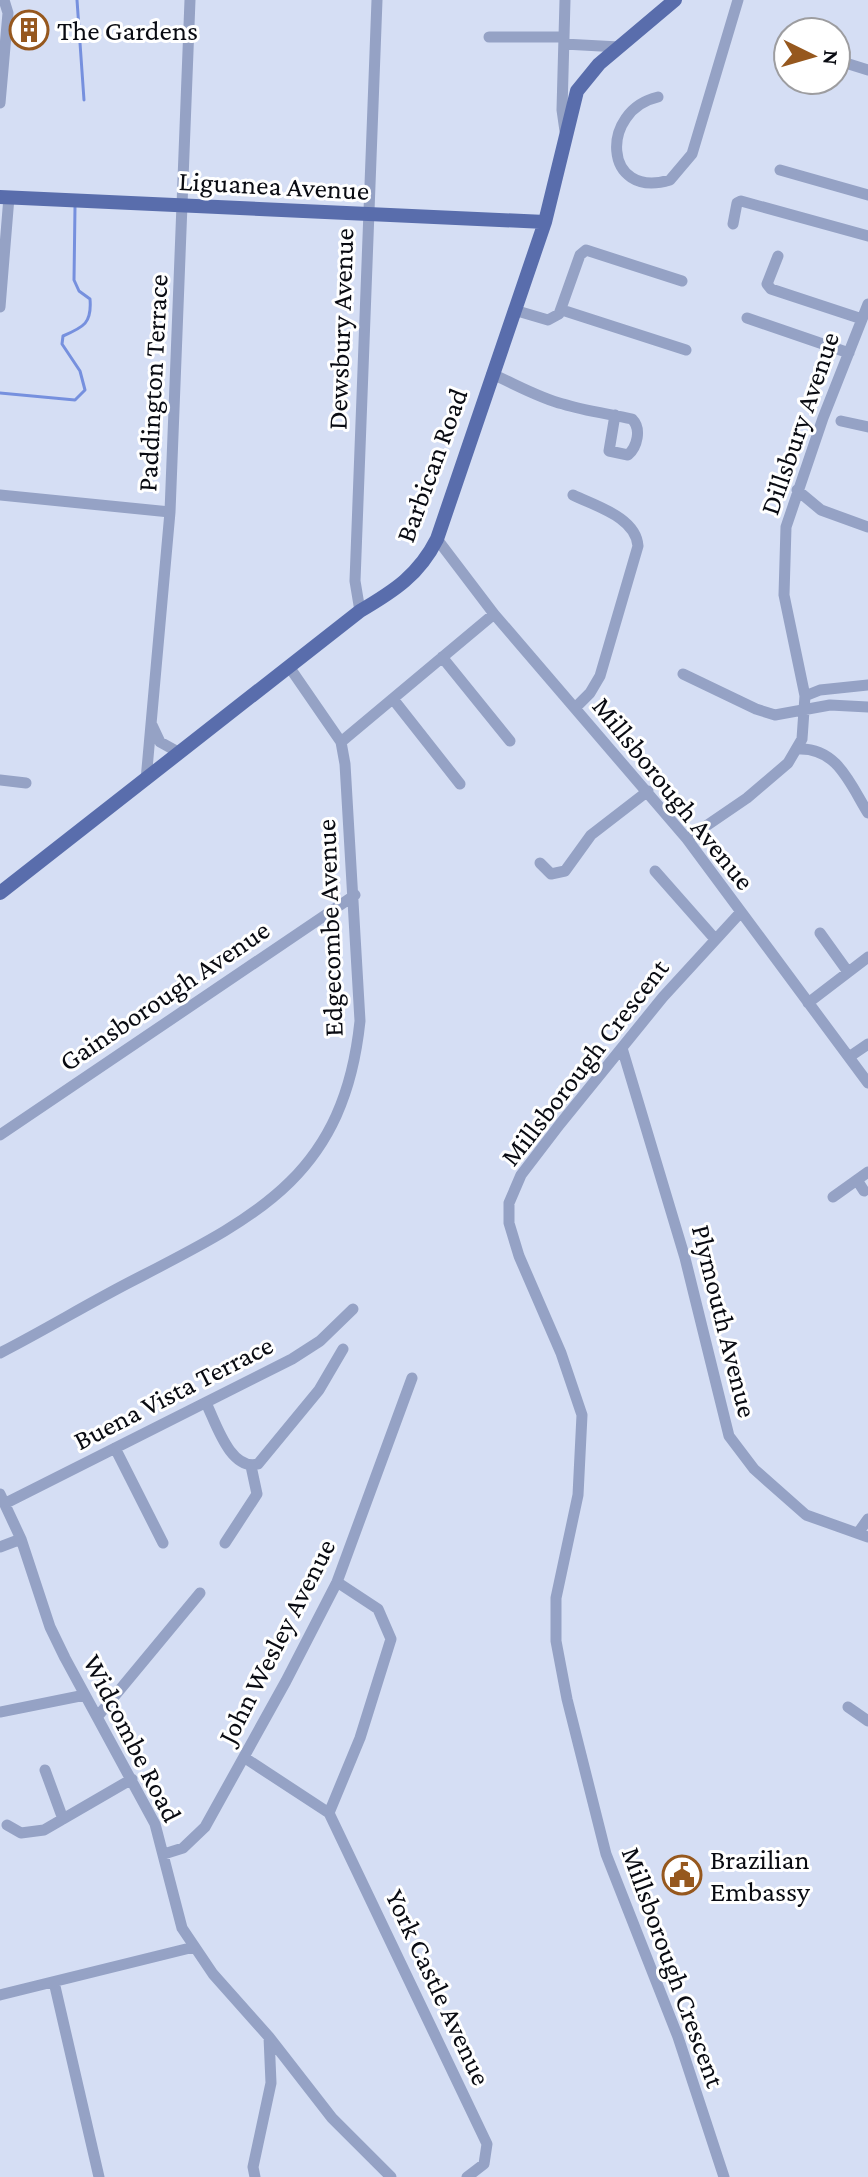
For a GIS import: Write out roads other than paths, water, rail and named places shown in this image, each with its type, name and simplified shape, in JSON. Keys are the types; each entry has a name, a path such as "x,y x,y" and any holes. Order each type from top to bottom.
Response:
{"main road":[{"name":"Barbican Road","path":"0,893 360,611 412,577 437,539 545,222 577,91 599,64 675,0"},
{"name":"Liguanea Avenue","path":"4,197 184,208 545,222"}],"street":[{"path":"0,103 8,13 4,0"},
{"name":"Paddington Terrace","path":"146,780 170,512 190,0"},
{"name":"Dewsbury Avenue","path":"360,611 355,581 377,0"},
{"path":"565,0 562,110 565,133"},
{"path":"658,97 640,101 627,111 620,129 620,163 628,177 641,183 670,180 692,154 738,0"},
{"path":"489,37 564,40 619,47"},
{"path":"780,170 868,195"},
{"path":"0,307 4,197"},
{"path":"733,224 737,203 741,201 868,236"},
{"path":"514,310 548,320 562,310 580,255 586,250 682,281"},
{"path":"778,256 768,286 862,319"},
{"name":"Dillsbury Avenue","path":"798,749 806,710 784,595 786,527 797,490 868,304"},
{"path":"562,310 686,350"},
{"path":"747,318 849,353"},
{"path":"492,374 563,404 615,415"},
{"path":"841,421 868,427"},
{"path":"797,490 821,510 868,527"},
{"path":"0,495 170,512"},
{"path":"573,495 626,521 637,536 638,546 600,676 590,693 575,708"},
{"name":"Millsborough Avenue","path":"437,539 494,614 687,839 868,1083"},
{"path":"341,742 494,614"},
{"path":"442,657 510,741"},
{"name":"Edgecombe Avenue","path":"0,1353 202,1244 260,1209 298,1176 340,1106 357,1050 360,1021 355,895 341,742 290,668"},
{"path":"683,674 756,709 786,715 839,704 868,707"},
{"path":"805,696 820,690 868,685"},
{"path":"393,699 460,784"},
{"path":"152,725 160,742 180,753"},
{"path":"687,839 747,798 788,763 798,749 812,748 826,753 868,813"},
{"path":"0,780 26,783"},
{"path":"540,863 551,874 565,871 591,835 648,791"},
{"path":"655,871 715,939"},
{"name":"Gainsborough Avenue","path":"0,1135 355,895"},
{"name":"Millsborough Crescent","path":"724,2177 678,2037 606,1854 567,1699 556,1641 556,1598 578,1495 582,1415 509,1223 509,1203 521,1175 622,1048 740,913"},
{"path":"820,933 848,972"},
{"path":"808,1003 868,957"},
{"path":"849,1057 868,1044"},
{"name":"Plymouth Avenue","path":"622,1048 693,1286 729,1436 754,1469 806,1515 863,1535"},
{"path":"833,1197 852,1188 868,1172"},
{"path":"852,1188 864,1191"},
{"name":"Buena Vista Terrace","path":"3,1499 115,1448 308,1349 353,1309"},
{"path":"251,1466 266,1457 286,1432 319,1390 343,1349"},
{"name":"John Wesley Avenue","path":"164,1854 183,1848 205,1827 245,1758 337,1582 412,1378"},
{"path":"206,1403 229,1449 241,1462 251,1466"},
{"path":"115,1448 163,1543"},
{"path":"225,1543 257,1494 251,1466"},
{"name":"Widcombe Road","path":"3,1499 21,1539 50,1627 155,1824 182,1928 332,2118 391,2177"},
{"path":"863,1535 868,1519"},
{"path":"0,1547 21,1539"},
{"path":"245,1758 329,1813 360,1738 391,1639 378,1609 337,1582"},
{"path":"98,1716 200,1593"},
{"path":"0,1712 85,1695"},
{"path":"848,1707 868,1721"},
{"path":"45,1770 63,1819"},
{"path":"7,1825 15,1831 29,1834 63,1819 132,1779"},
{"name":"York Castle Avenue","path":"329,1813 487,2144 489,2151 484,2164 467,2177"},
{"path":"0,1995 194,1947"},
{"path":"54,1982 99,2177"},
{"path":"255,2177 253,2167 271,2083 269,2037"}],"waterway":[{"path":"77,0 84,100"},
{"path":"0,393 75,400 85,390 80,371 62,344 63,336 85,323 90,314 90,299 79,291 74,280 75,207"}],"place":[{"name":"The Gardens","path":"29,30"},
{"name":"Brazilian Embassy","path":"682,1875"}]}
